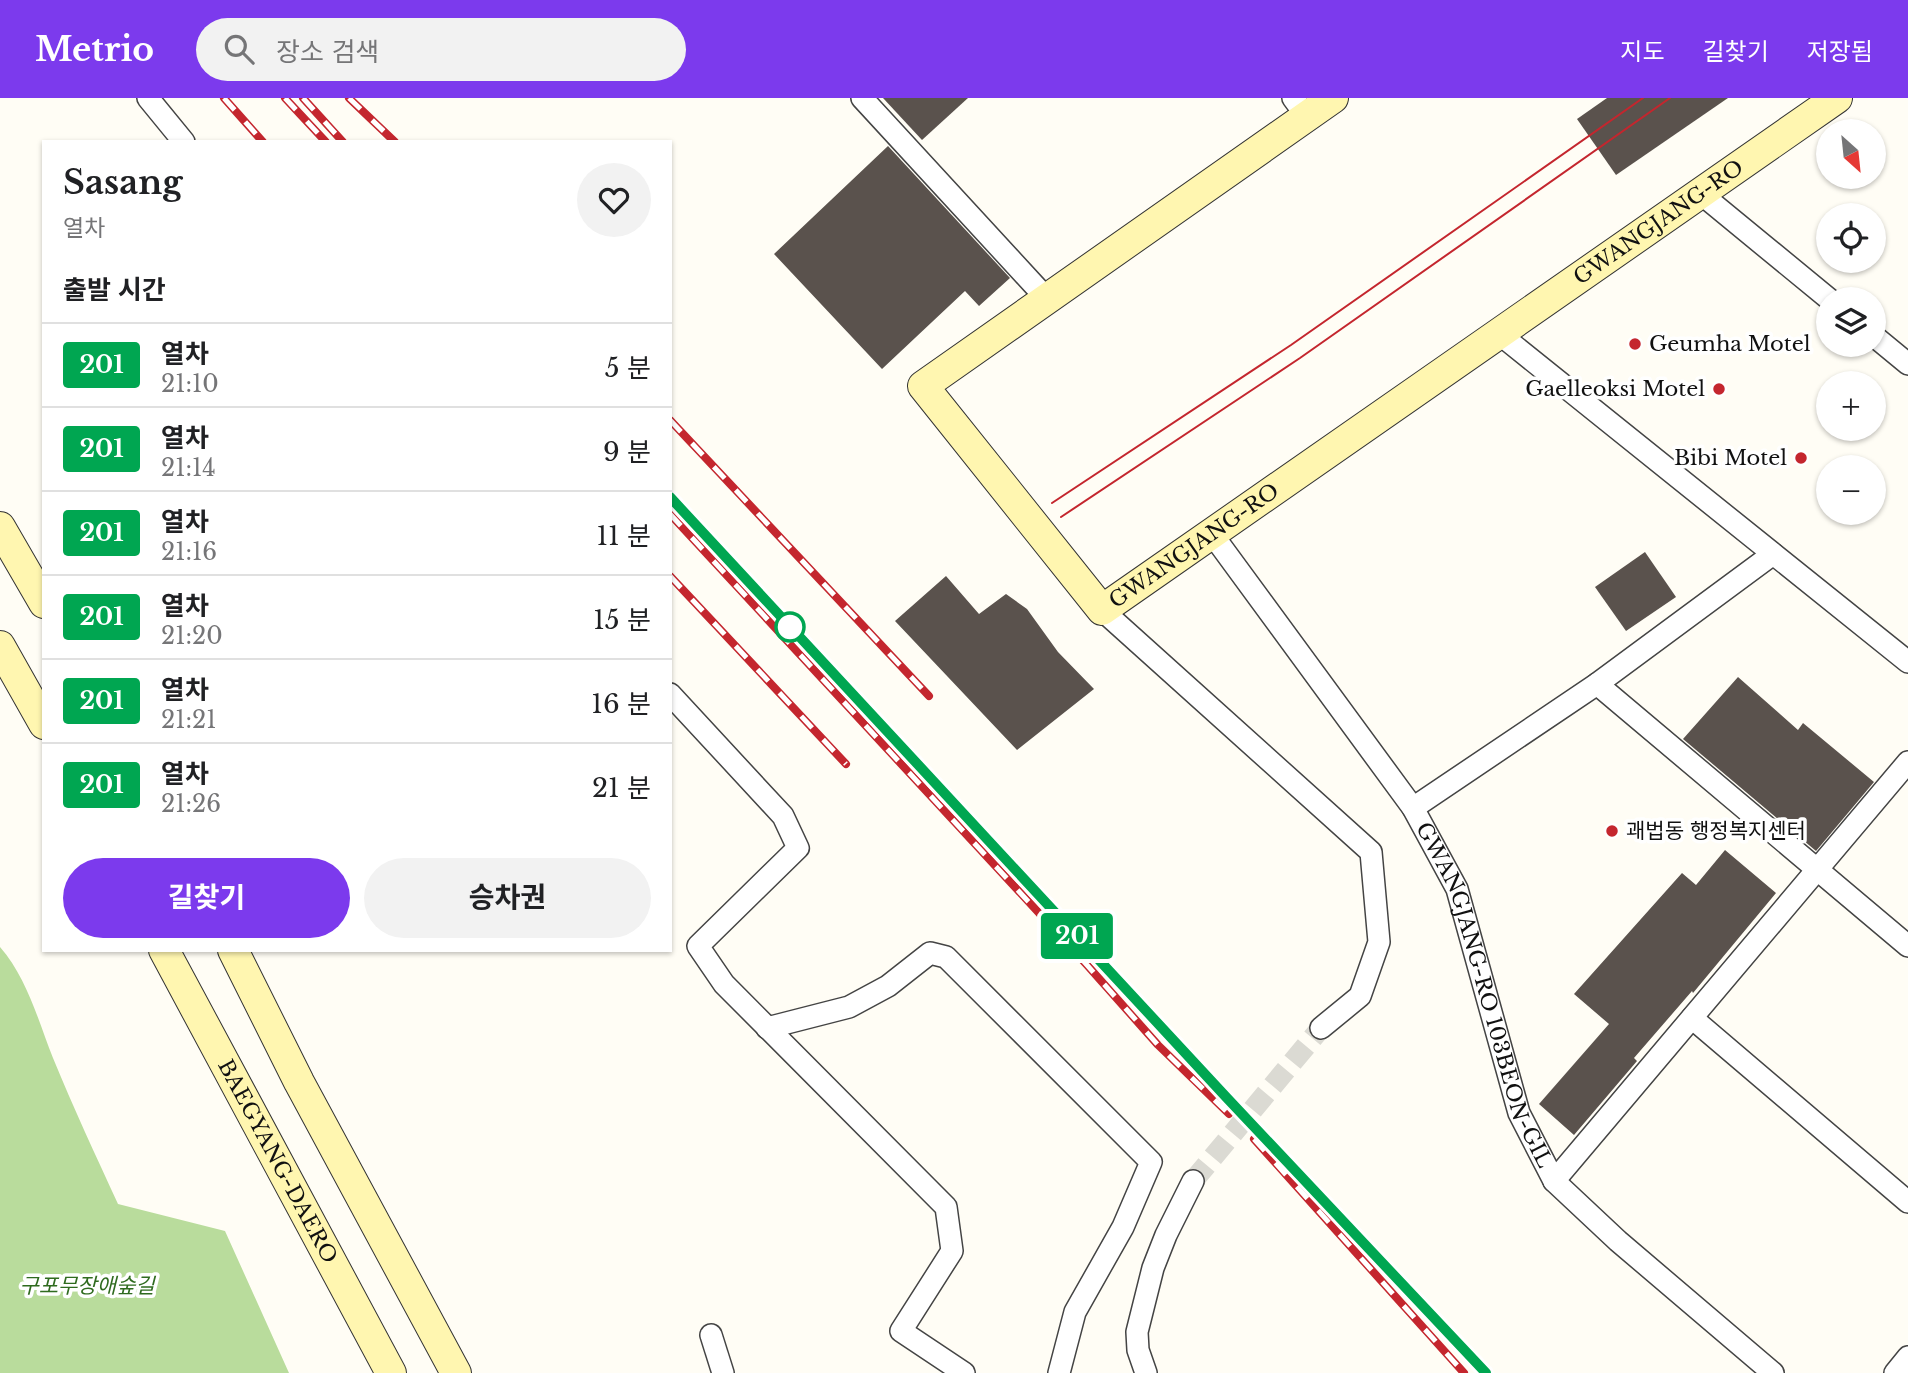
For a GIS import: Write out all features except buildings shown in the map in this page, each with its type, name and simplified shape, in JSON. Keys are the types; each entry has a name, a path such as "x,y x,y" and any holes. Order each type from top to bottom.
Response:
{"main road":[{"name":"GWANGJANG-RO","path":"1333,98 1300,107 1047,299 923,386 1102,610 1497,332 1837,98"},
{"path":"0,527 42,600"},
{"path":"0,646 42,720"},
{"name":"BAEGYANG-DAERO","path":"165,952 391,1373"},
{"path":"234,952 299,1082 456,1373"}],"street":[{"path":"148,98 182,140"},
{"path":"862,98 1047,299"},
{"path":"1700,193 1816,288"},
{"path":"1497,332 1908,662"},
{"path":"1886,346 1908,364"},
{"name":"GWANGJANG-RO 103BEON-GIL","path":"1212,534 1413,808 1457,889 1519,1113 1554,1181 1618,1241 1773,1373"},
{"name":"GWANGJANG-RO 103BEON-GIL","path":"1413,808 1597,684 1773,554"},
{"path":"1102,610 1371,852 1379,942 1360,996 1321,1028"},
{"path":"1597,684 1908,946"},
{"path":"672,696 783,816 798,848 698,946 724,984 946,1207 952,1251 901,1331 964,1373"},
{"path":"1554,1181 1908,762"},
{"path":"767,1028 849,1007 888,986 930,953 946,957 1151,1162 1123,1227 1075,1312 1059,1373"},
{"path":"1692,1018 1908,1202"},
{"path":"1146,1373 1138,1350 1137,1332 1153,1268 1193,1181"},
{"path":"711,1335 723,1373"},
{"path":"1895,1373 1908,1357"}],"green space":[{"name":"구포무장애숲길","path":"0,947 25,986 61,1076 118,1204 225,1231 289,1373 0,1373"}],"tunnel":[{"path":"1193,1181 1321,1028"}],"tram line":[{"path":"1052,503 1291,345 1643,98"},
{"path":"1061,517 1300,358 1670,98"}],"railway":[{"path":"224,98 261,140"},
{"path":"285,98 324,140"},
{"path":"303,98 341,140"},
{"path":"349,98 393,140"},
{"path":"672,422 929,696"},
{"path":"672,499 1486,1373"},
{"path":"672,516 1158,1045 1229,1114"},
{"path":"672,578 846,764"},
{"path":"1254,1139 1464,1373"}],"train":[{"name":"201","path":"672,499 1486,1373"}],"place":[{"name":"Geumha Motel","path":"1635,344"},
{"name":"Gaelleoksi Motel","path":"1719,389"},
{"name":"Bibi Motel","path":"1801,458"},
{"name":"괘법동 행정복지센터","path":"1612,831"}]}
